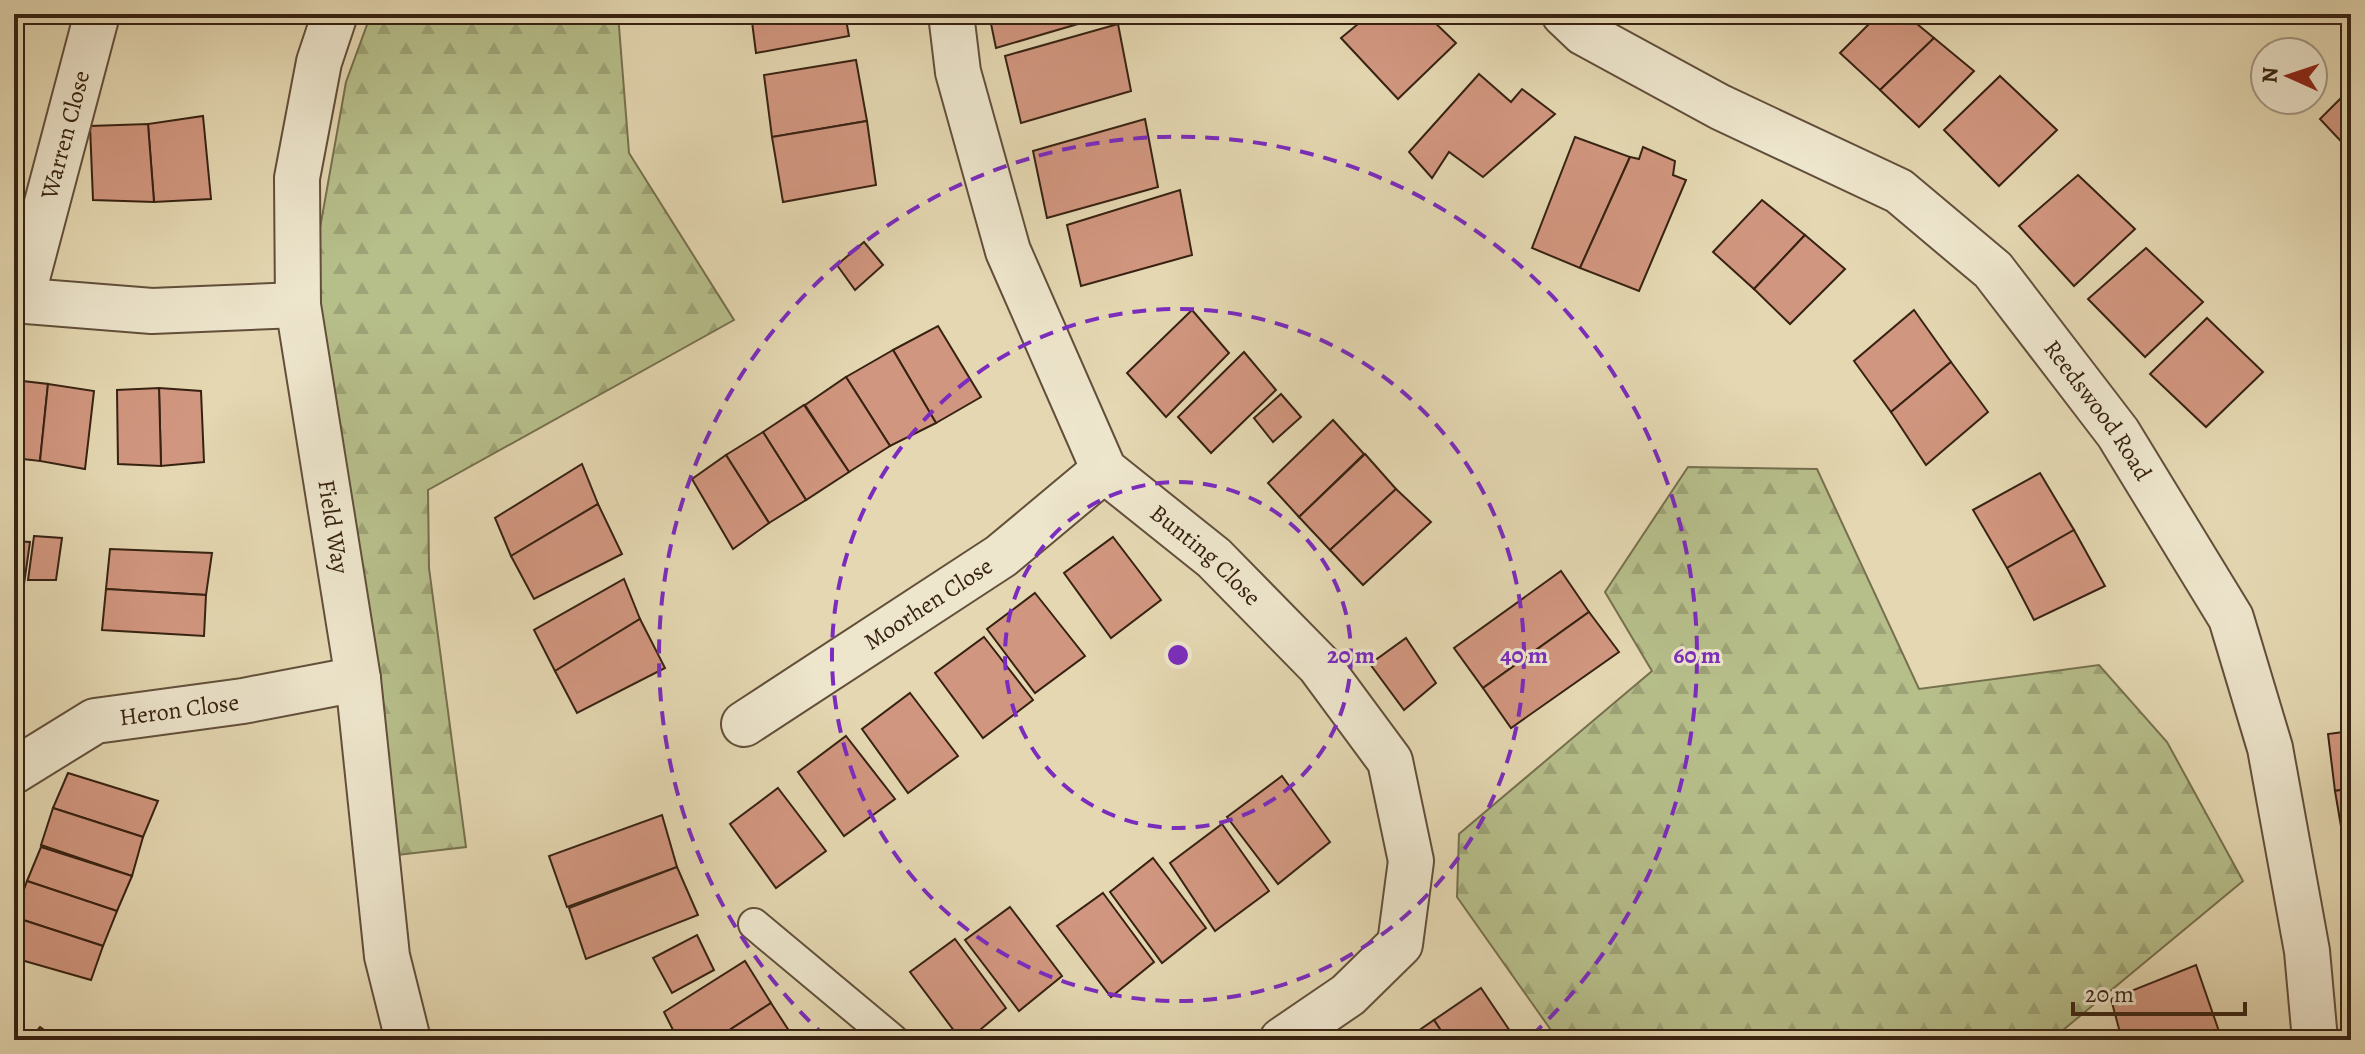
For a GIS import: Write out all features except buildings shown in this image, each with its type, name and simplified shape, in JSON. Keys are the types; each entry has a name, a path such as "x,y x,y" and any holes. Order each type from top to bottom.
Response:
{"street":[{"name":"Warren Close","path":"97,14 18,300 152,311 298,305"},
{"name":"Field Way","path":"335,14 319,62 297,178 298,305 358,679 387,956 408,1040"},
{"name":"Bunting Close","path":"951,14 958,72 1008,251 1104,470 1214,558 1319,665 1390,761 1411,861 1400,944 1348,995 1282,1040"},
{"name":"Reedswood Road","path":"1564,14 1584,33 1720,107 1899,191 1993,270 2118,433 2231,618 2270,748 2307,951 2315,1040"},
{"name":"Moorhen Close","path":"744,724 1001,556 1104,470"},
{"name":"Heron Close","path":"14,771 95,721 243,701 358,679"}],"lane":[{"path":"754,924 893,1040"}],"green space":[{"path":"371,14 618,14 629,153 734,320 428,490 429,568 466,847 389,856 312,273 346,82"},
{"path":"1688,467 1817,469 1919,689 2099,665 2167,742 2243,881 2051,1040 1558,1040 1457,897 1459,834 1652,671 1605,592"}]}
